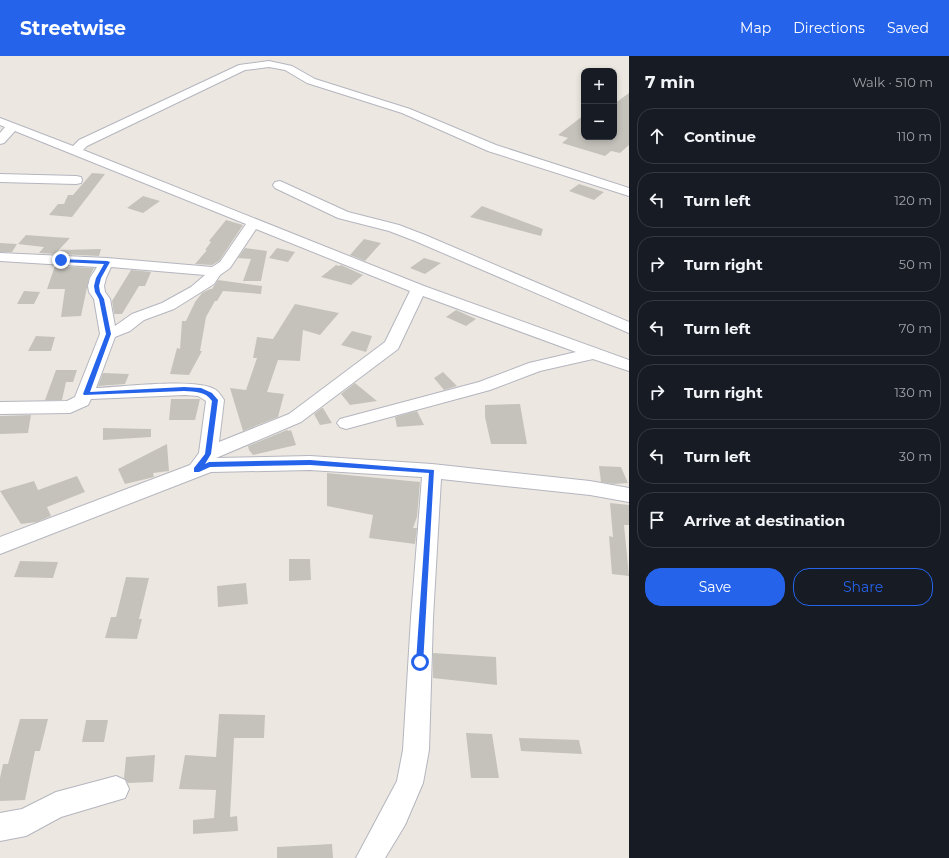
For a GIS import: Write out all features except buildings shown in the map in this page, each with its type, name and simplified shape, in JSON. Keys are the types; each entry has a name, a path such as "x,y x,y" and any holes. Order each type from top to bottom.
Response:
{"street":[{"path":"73,146 243,67 269,64 288,68 311,81 406,111 492,148 629,192"},
{"path":"0,140 6,124 73,146 419,289 629,366"},
{"path":"0,178 76,180"},
{"path":"280,185 343,215 394,228 420,238 629,328"},
{"path":"108,334 124,328 138,317 168,306 209,281 215,272 225,265 254,222"},
{"path":"0,257 107,262 215,272"},
{"path":"0,408 70,407 82,401 108,334 102,299 97,292 96,286 98,278 107,262"},
{"path":"208,454 295,418 392,345 419,289"},
{"path":"346,423 484,386 535,367 596,353"},
{"path":"86,394 184,389 201,390 210,394 215,400 208,454 197,470"},
{"path":"0,546 209,465 310,463 432,471 590,488 629,495"},
{"path":"370,858 395,815 410,783 416,750 422,618 432,471"},
{"path":"0,827 26,822 56,805 116,788"}],"route":[{"path":"61,260 107,262 98,278 96,286 97,292 102,299 103,311 108,325 108,334 86,394 184,389 201,390 210,394 215,400 208,454 197,470 209,465 310,463 432,471 420,662"}]}
